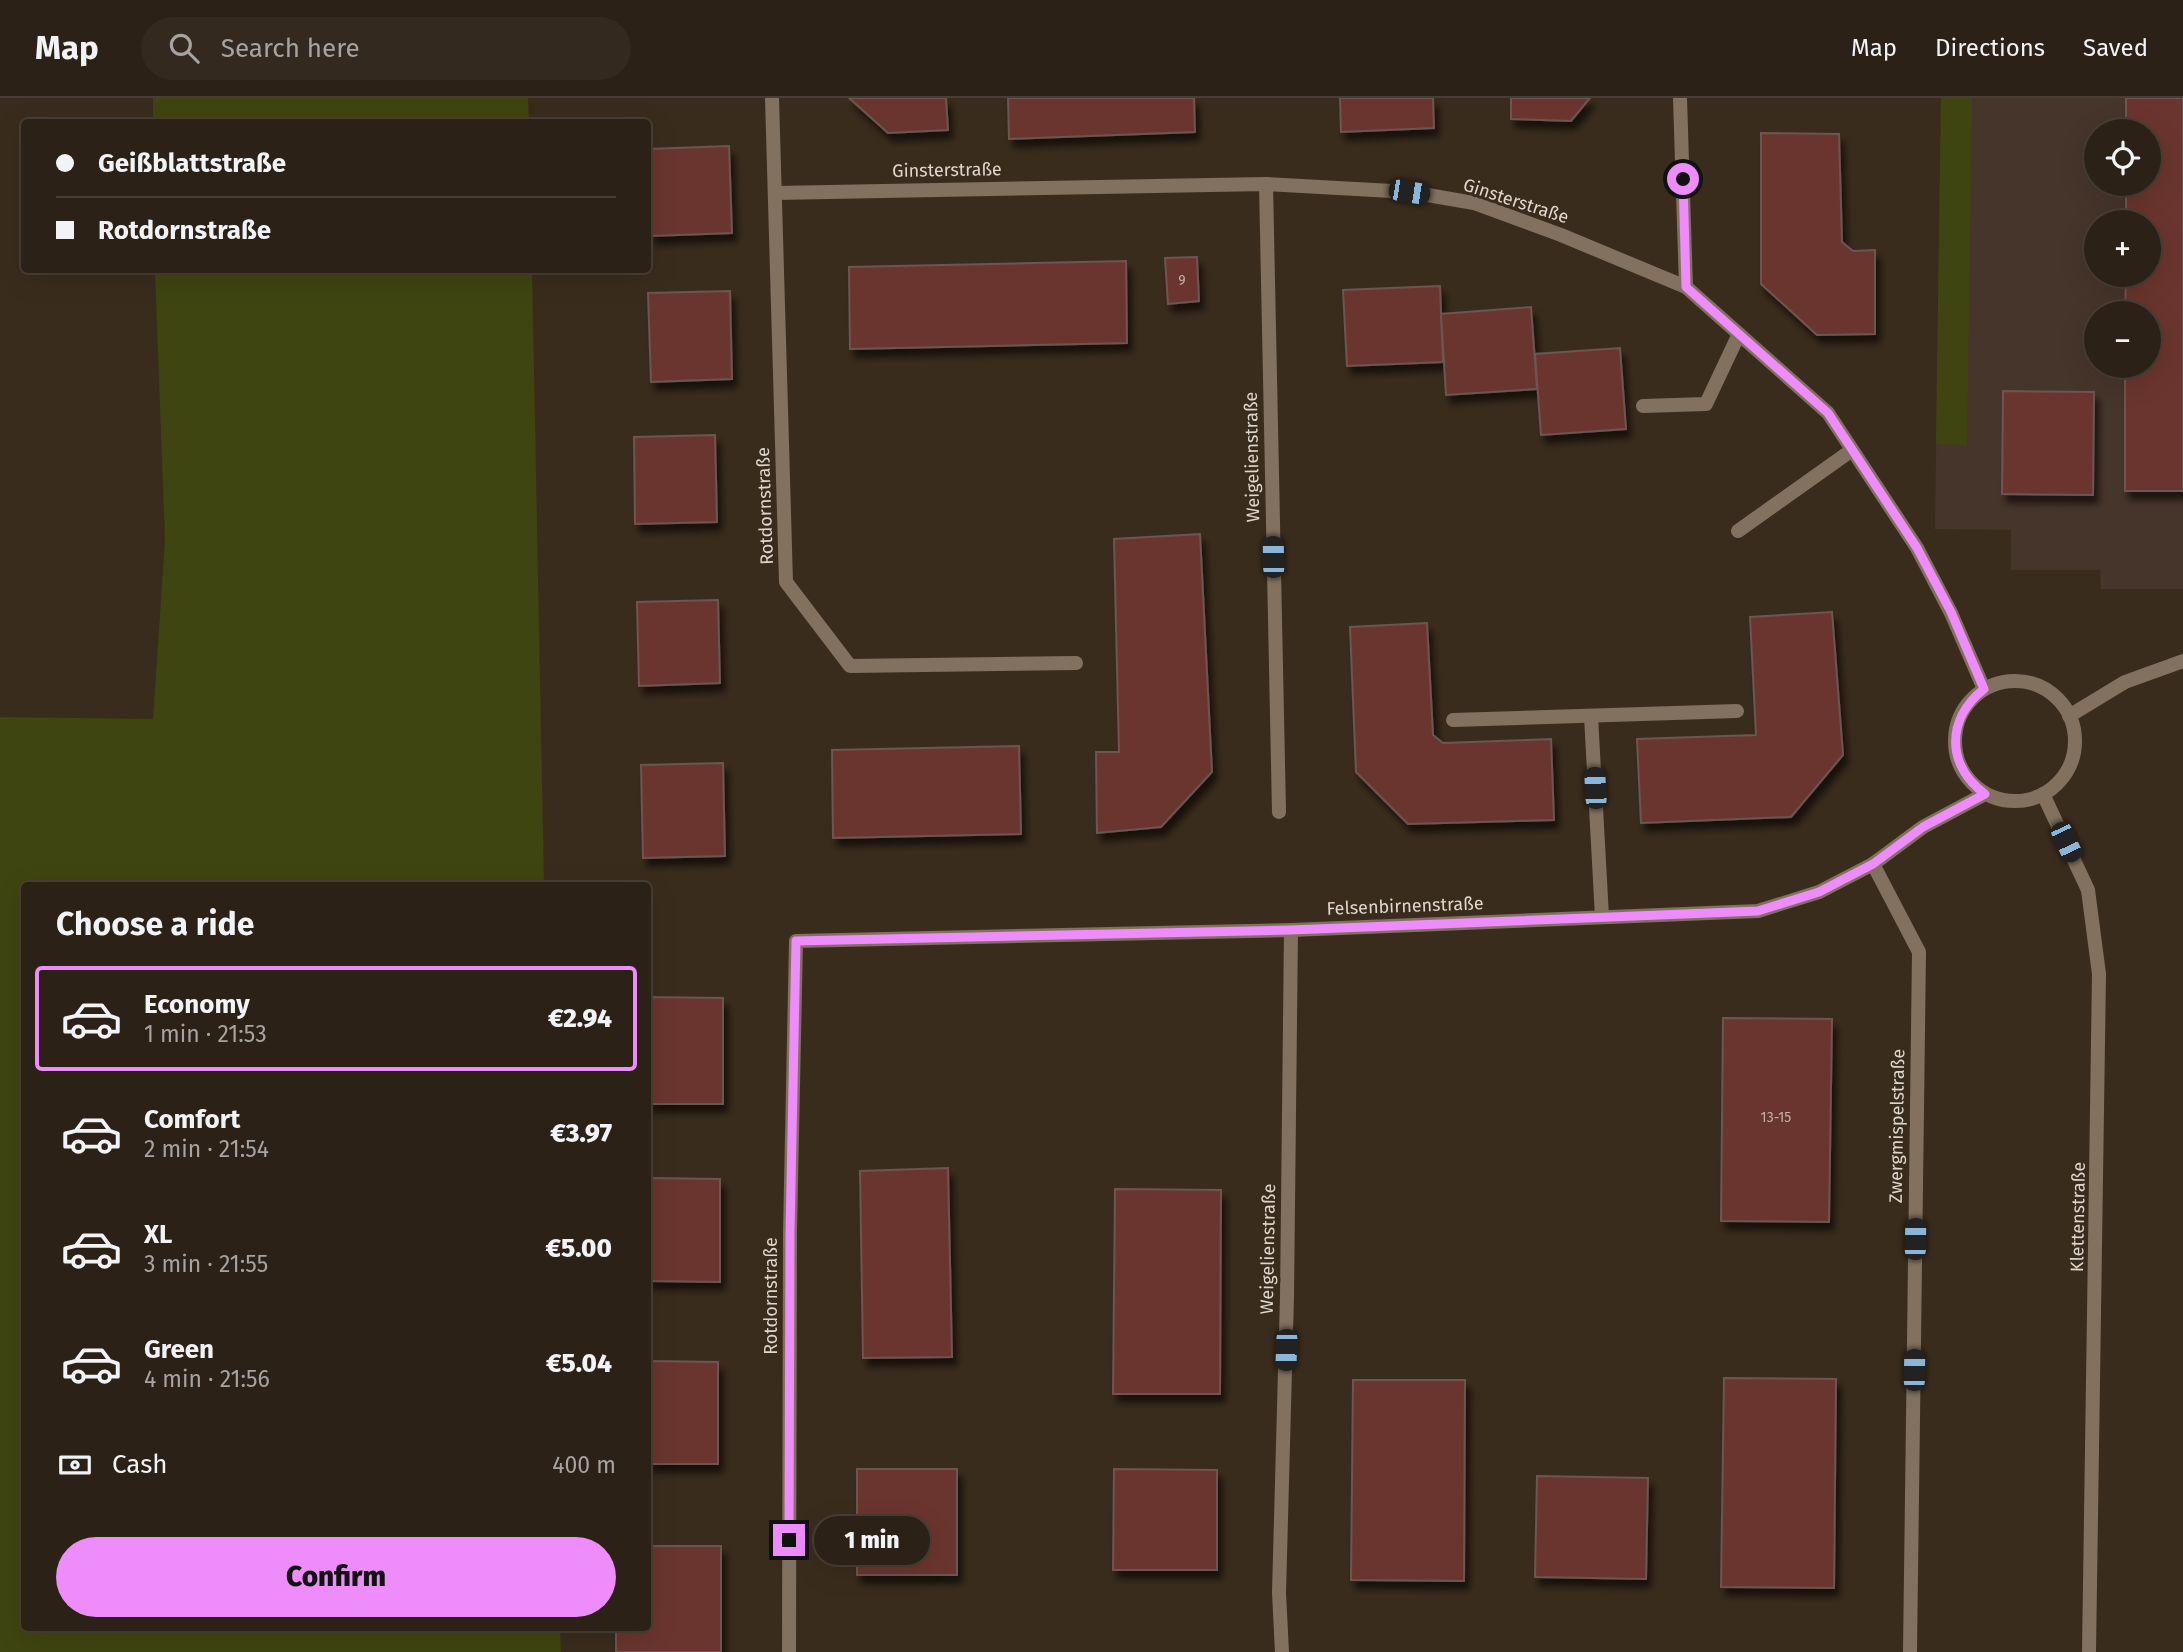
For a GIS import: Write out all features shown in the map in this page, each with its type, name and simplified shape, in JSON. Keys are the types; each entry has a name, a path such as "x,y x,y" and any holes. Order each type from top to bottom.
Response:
{"street":[{"name":"Rotdornstraße","path":"772,98 786,583 850,666 1076,663"},
{"path":"1680,98 1686,287"},
{"name":"Ginsterstraße","path":"775,192 1266,184 1409,192 1474,203 1686,287 1828,413 1917,548 1951,612 1984,689"},
{"name":"Weigelienstraße","path":"1266,184 1279,812"},
{"path":"1643,406 1706,404 1739,334"},
{"path":"1738,531 1852,450"},
{"path":"2069,716 2125,682 2183,661"},
{"path":"2003,683 2043,686 2058,699 2069,716 2075,734 2070,764 2054,787 2043,794 2024,801 2004,801 1985,794 1971,783 1961,768 1954,739 1964,709 1984,689 2003,683"},
{"path":"1453,720 1737,711"},
{"path":"1591,716 1602,917"},
{"name":"Felsenbirnenstraße","path":"796,941 1291,930 1758,911 1819,892 1873,864 1923,827 1985,794"},
{"name":"Klettenstraße","path":"2043,794 2088,890 2098,974 2100,1072 2089,1652"},
{"name":"Zwergmispelstraße","path":"1873,864 1919,952 1910,1652"},
{"name":"Weigelienstraße","path":"1282,1652 1279,1593 1287,1296 1291,930"},
{"name":"Rotdornstraße","path":"789,1652 790,1233 796,941"}],"shaded area":[{"path":"1941,98 2183,98 2183,589 2101,589 2100,570 2011,570 2011,530 1935,529"}],"green space":[{"path":"153,98 528,98 529,119 153,119"},
{"path":"1941,98 1972,98 1967,445 1936,444"},
{"path":"155,273 532,273 544,882 21,882 21,1631 560,1631 561,1652 0,1652 0,717 153,719 165,540"}],"building":[{"path":"849,98 946,98 948,130 888,133"},
{"path":"1008,98 1194,98 1195,132 1009,139"},
{"path":"1340,98 1433,98 1434,128 1341,132"},
{"path":"1511,98 1590,98 1571,121 1511,119"},
{"path":"2126,98 2183,98 2183,491 2125,491 2125,378 2161,378 2161,301 2125,301 2126,287 2161,287 2161,210 2126,210 2126,196 2161,196 2161,119 2126,119"},
{"path":"1761,133 1839,134 1842,242 1853,251 1875,250 1875,334 1817,335 1761,284"},
{"path":"729,146 732,233 651,236 651,149"},
{"path":"1197,257 1199,301 1168,304 1165,258"},
{"path":"1126,261 1127,343 850,349 849,267"},
{"path":"1440,286 1443,362 1347,366 1343,290"},
{"path":"730,291 732,379 651,382 648,293"},
{"path":"1531,307 1537,389 1446,395 1441,314"},
{"path":"1620,348 1626,429 1541,435 1535,354"},
{"path":"2003,391 2094,392 2093,495 2002,494"},
{"path":"715,435 717,522 635,524 634,437"},
{"path":"1200,534 1212,772 1161,827 1097,833 1096,752 1119,752 1114,539"},
{"path":"718,600 720,683 639,686 637,602"},
{"path":"1832,612 1843,755 1791,817 1641,823 1637,739 1756,735 1750,617"},
{"path":"1427,623 1433,735 1443,743 1551,739 1554,820 1408,824 1356,772 1350,627"},
{"path":"1019,746 1021,834 833,838 832,750"},
{"path":"723,763 725,856 643,858 641,765"},
{"path":"651,997 723,998 723,1104 651,1104"},
{"path":"1723,1018 1832,1019 1829,1222 1721,1221"},
{"path":"948,1168 952,1357 863,1358 860,1171"},
{"path":"651,1178 720,1179 720,1282 651,1281"},
{"path":"1115,1189 1221,1190 1220,1394 1113,1394"},
{"path":"651,1361 718,1362 718,1464 651,1464"},
{"path":"1724,1378 1836,1379 1834,1588 1721,1587"},
{"path":"1353,1380 1465,1380 1464,1581 1351,1580"},
{"path":"857,1469 957,1469 957,1575 857,1575"},
{"path":"1114,1469 1217,1470 1217,1570 1113,1570"},
{"path":"1537,1476 1648,1478 1646,1579 1535,1577"},
{"path":"651,1546 721,1546 721,1652 616,1652 616,1631 651,1631"}],"route":[{"path":"789,1540 791,1136 796,941 1291,930 1758,911 1819,892 1873,864 1923,827 1985,794 1971,783 1955,752 1956,727 1964,709 1984,689 1951,612 1917,548 1828,413 1686,287 1683,179"}]}
